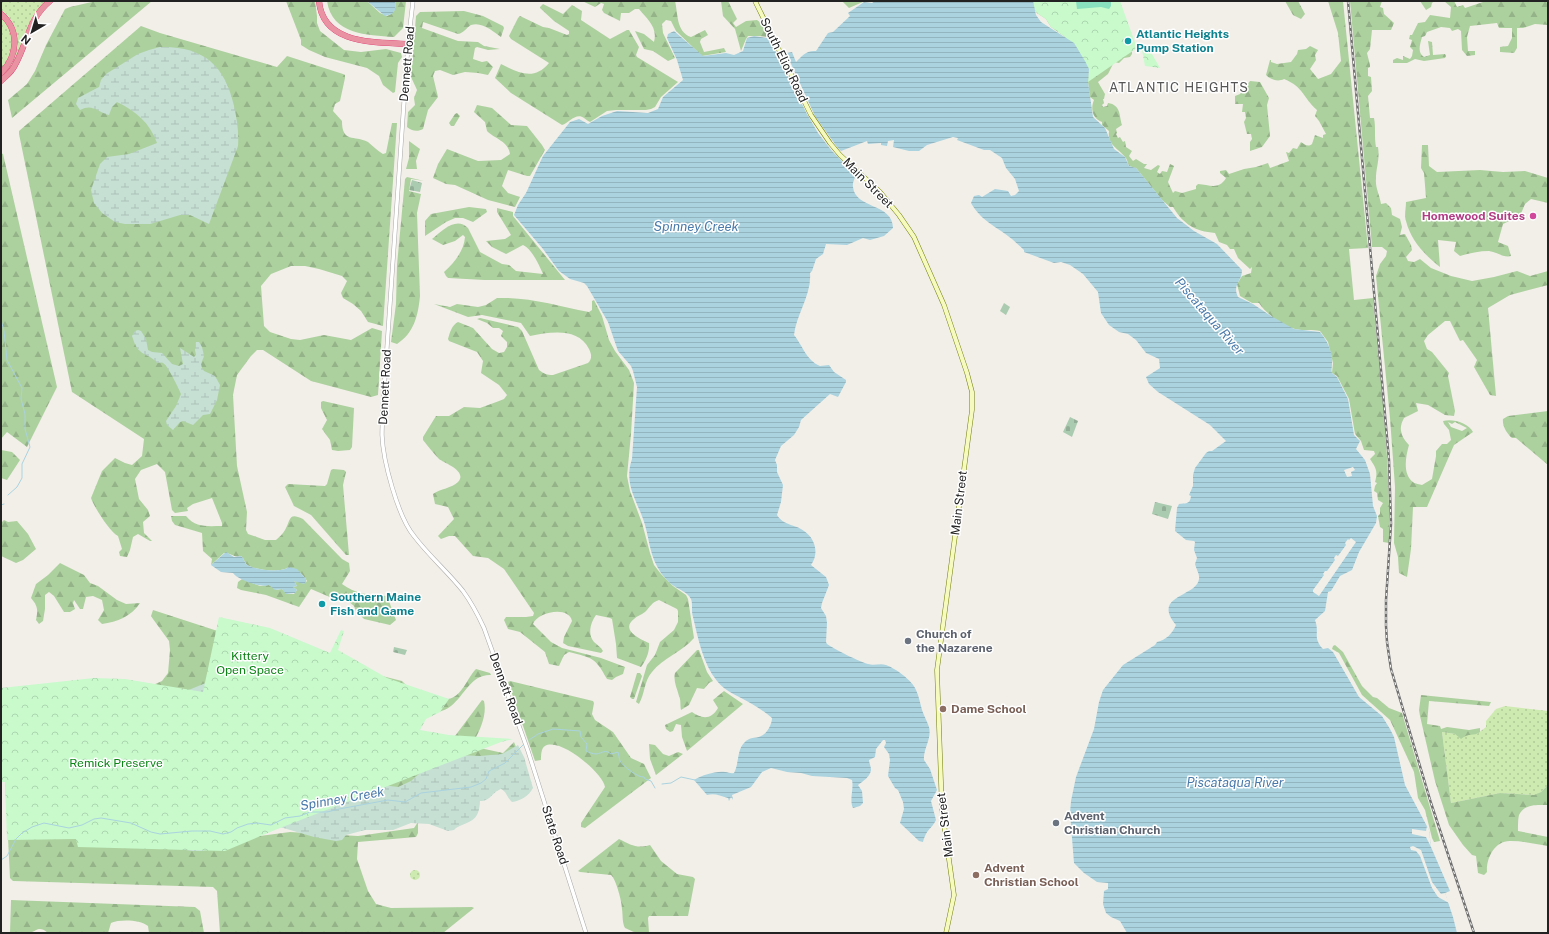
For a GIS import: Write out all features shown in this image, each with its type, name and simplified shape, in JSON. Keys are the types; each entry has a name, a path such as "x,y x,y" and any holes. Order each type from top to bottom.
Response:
{"highway":[{"path":"1,81 12,71 36,17 43,7 50,1"},
{"path":"319,1 321,12 328,23 335,31 343,36 359,40 408,44"},
{"path":"1,14 8,21 15,36 13,55 8,65 1,72"}],"main road":[{"name":"South Eliot Road","path":"755,1 813,118"},
{"name":"Main Street","path":"813,118 836,151 880,192 911,232 944,305 972,392 971,418 937,670 942,810 954,894 946,933"}],"street":[{"name":"Dennett Road","path":"413,1 408,44 383,405 382,436 384,453 407,525 414,536 463,591 478,616 523,737"},
{"name":"State Road","path":"523,737 586,933"}],"green space":[{"path":"1,1 46,1 34,15 15,64 1,78 13,61 18,43 14,25 1,10"},
{"path":"96,1 152,1 12,118 8,100 27,84 35,71 46,45 65,9"},
{"path":"286,1 315,1 317,23 320,31 344,50 361,52 386,49 401,53 402,57 398,63 395,92 393,93 383,85 379,76 367,68 325,57 301,45 301,40"},
{"path":"327,1 367,1 380,13 387,16 392,14 395,1 406,1 403,28 394,37 362,34 352,31 343,27 336,21 330,12"},
{"path":"582,1 675,1 678,22 686,35 691,37 705,30 708,35 701,39 700,42 704,52 724,48 726,52 702,56 676,31 671,21 666,20 662,24 663,33 675,58 668,61 653,51 644,49 635,31 644,34 654,42 655,37 651,24 639,9 635,9 629,13 621,13 620,21 604,13 602,10 604,4 601,3 595,7"},
{"path":"721,1 728,1 737,19 733,23 736,27 746,21 757,20 761,23 768,37 748,36 741,51 735,29 723,16"},
{"path":"842,1 865,1 849,8"},
{"path":"1033,1 1132,49 1132,54 1130,57 1124,58 1119,63 1114,62 1108,74 1098,82 1105,94 1103,99 1104,103 1102,105 1103,107 1107,106 1108,103 1117,108 1122,125 1116,129 1116,134 1123,142 1125,141 1126,147 1132,151 1129,156 1133,161 1136,159 1144,164 1147,164 1144,168 1151,170 1158,165 1160,166 1157,172 1160,174 1162,171 1167,172 1170,164 1174,166 1168,182 1173,193 1175,191 1182,193 1196,189 1198,184 1214,186 1220,184 1226,178 1220,173 1220,171 1226,170 1229,174 1268,163 1270,168 1289,161 1286,152 1289,153 1293,148 1297,149 1301,142 1306,145 1311,145 1315,135 1323,138 1323,135 1326,134 1315,116 1317,110 1312,106 1300,89 1284,79 1275,80 1266,75 1270,60 1271,62 1277,64 1291,62 1298,50 1306,49 1310,46 1318,50 1315,55 1316,60 1310,69 1318,79 1331,74 1341,61 1338,33 1328,1 1343,1 1368,248 1349,249 1354,300 1373,298 1387,451 1389,543 1383,542 1383,529 1380,527 1378,516 1383,503 1378,500 1377,493 1374,491 1377,483 1375,482 1376,472 1370,459 1375,454 1374,451 1364,450 1361,441 1355,434 1349,399 1337,376 1332,373 1333,363 1328,342 1320,331 1298,330 1290,327 1270,315 1259,303 1252,303 1240,296 1237,284 1242,276 1251,273 1252,267 1250,269 1238,258 1234,249 1230,249 1227,245 1219,242 1215,233 1196,229 1186,223 1173,207 1170,207 1162,200 1136,168 1129,166 1126,158 1111,143 1109,131 1102,125 1102,122 1094,116 1092,107 1094,100 1090,97 1088,82 1089,69 1086,61 1074,43 1070,42 1051,27 1046,19 1037,13 1034,8"},
{"path":"1033,1 1120,1 1137,48 1088,82 1089,69 1074,43 1070,42 1051,27 1046,19 1037,13 1034,8"},
{"path":"1076,1 1111,1 1111,6 1109,9 1101,7 1077,9"},
{"path":"1285,1 1298,1 1305,14 1301,19 1293,15"},
{"path":"1350,1 1382,1 1380,7 1383,8 1384,14 1394,23 1391,30 1372,30 1370,49 1367,53 1370,65 1368,68 1368,76 1371,77 1372,91 1368,96 1370,118 1374,118 1375,143 1376,147 1378,147 1376,175 1377,188 1381,204 1386,203 1391,208 1392,215 1400,219 1402,227 1400,235 1405,234 1412,250 1406,257 1408,261 1414,262 1420,259 1431,268 1451,276 1472,281 1517,271 1530,276 1548,271 1548,285 1510,295 1488,308 1496,396 1490,395 1474,367 1477,360 1463,340 1460,341 1450,321 1445,321 1428,335 1424,341 1427,349 1432,352 1449,373 1448,376 1455,411 1454,416 1445,415 1428,405 1416,403 1418,411 1404,418 1401,426 1401,432 1409,445 1406,469 1410,479 1414,483 1422,485 1432,479 1436,451 1442,444 1447,444 1451,440 1449,430 1443,421 1451,420 1460,422 1468,426 1473,432 1454,445 1427,507 1413,507 1411,549 1407,577 1399,573 1398,557 1394,543 1395,487 1390,418 1376,276 1387,251 1382,247 1372,247","holes":["1448,422 1452,424 1455,422 1467,428 1462,431 1451,427"]},
{"path":"1420,1 1434,1 1431,7 1426,10"},
{"path":"1444,1 1454,1 1457,7 1463,5 1465,8 1486,1 1548,1 1548,25 1535,24 1523,28 1517,28 1517,48 1514,53 1500,52 1500,47 1508,46 1512,38 1512,28 1499,28 1497,23 1470,26 1467,37 1468,51 1475,51 1475,55 1467,56 1462,50 1461,31 1458,29 1452,31 1450,28 1441,27 1427,32 1425,36 1422,37 1420,53 1424,57 1430,55 1428,41 1432,42 1433,55 1445,54 1445,58 1424,61 1415,59 1407,63 1393,63 1393,60 1397,58 1403,60 1403,56 1410,59 1412,56 1413,50 1410,47 1412,40 1409,39 1418,23 1425,22 1430,15 1450,18 1451,7"},
{"path":"543,4 563,14 572,5 582,11 581,20 610,39 629,30 639,47 636,55 637,57 678,82 661,97 655,107 651,109 607,111 590,122 581,116 578,116 562,125 511,93 495,78 501,64 526,74 532,74 543,69 549,63 511,39 509,36 520,16 543,27 567,35 569,34 569,31 554,21 540,8"},
{"path":"464,11 483,16 503,26 504,28 501,37 479,24 471,25 462,33 458,34 423,22 422,28 458,41 478,42 484,46 500,49 488,50 477,47 475,48 473,59 482,62 487,61 493,67 488,75 465,72 453,75 440,70 435,71 433,76 438,97 428,110 423,129 417,131 410,129 407,127 408,112 415,105 414,98 417,90 411,77 416,16 420,12"},
{"path":"1,16 6,22 12,35 11,57 1,70"},
{"path":"141,26 160,33 277,67 287,56 345,75 340,101 335,104 333,111 342,121 344,133 350,137 368,142 383,154 386,153 392,123 397,123 383,326 368,322 361,311 343,298 341,293 347,281 342,276 305,266 291,266 271,274 261,286 264,326 270,332 291,339 300,340 324,335 351,340 372,328 382,331 378,395 371,397 311,381 263,350 257,350 237,375 233,395 237,466 247,512 246,530 248,534 265,540 276,540 282,534 292,517 295,516 303,519 342,559 349,563 350,571 342,584 357,592 387,596 396,620 390,625 364,619 348,601 332,598 311,589 299,607 266,595 237,588 238,582 242,579 260,586 269,585 276,590 282,589 288,594 294,594 297,590 293,587 297,586 294,581 305,583 307,581 300,572 295,569 289,567 281,570 258,569 247,565 241,556 226,553 224,553 211,565 212,559 203,551 202,533 175,525 171,516 186,516 194,523 202,526 222,526 212,498 193,504 187,508 188,511 175,513 172,510 165,472 157,464 141,470 135,479 139,499 148,510 150,516 143,522 144,533 152,541 138,534 133,537 127,557 120,556 119,552 122,549 118,536 111,530 103,519 91,498 102,471 115,458 132,465 142,456 144,439 72,392 19,131"},
{"path":"160,47 188,50 200,54 210,61 225,79 234,106 238,126 238,146 209,224 190,215 180,215 150,224 125,224 115,222 102,213 94,203 91,190 100,164 107,157 129,154 157,143 150,129 142,118 130,109 117,102 112,107 109,115 88,107 80,110 76,104 78,98 99,87 101,80 106,74 138,54"},
{"path":"1148,47 1160,68 1145,66 1142,50"},
{"path":"1250,81 1260,82 1269,98 1267,105 1270,136 1262,147 1250,151 1250,142 1252,139 1251,134 1247,134 1244,122 1246,118 1245,112 1242,112 1243,104 1235,104 1235,96 1240,94"},
{"path":"477,105 492,108 511,125 527,126 545,150 530,176 508,170 502,186 508,193 520,197 515,207 488,200 455,185 446,184 433,178 438,164 447,149 478,161 501,160 510,154 507,146 487,131 485,122 474,112"},
{"path":"457,113 460,116 454,126 451,126 449,123"},
{"path":"409,141 420,149 416,161 417,169 406,169 409,158"},
{"path":"1422,145 1428,145 1429,166 1437,172 1480,170 1503,172 1525,171 1548,178 1548,203 1531,199 1525,204 1520,216 1503,224 1498,242 1508,246 1511,256 1482,251 1460,256 1454,251 1456,242 1438,240 1440,267 1419,247 1408,228 1405,214 1406,202 1426,198 1424,173 1421,168"},
{"path":"1,153 3,154 57,387 27,447 7,432 1,439"},
{"path":"407,177 424,181 411,179 409,191 421,194 417,213 420,296 414,323 403,340 397,344 391,342 396,304 397,265 405,179"},
{"path":"412,180 422,183 420,192 409,190"},
{"path":"469,207 486,209 487,212 473,222 463,218 455,218 446,222 425,236 425,221 431,214"},
{"path":"497,208 513,212 513,216 565,280 484,280 448,278 446,276 444,272 458,256 463,247 465,237 463,235 455,241 443,245 432,239 454,224 463,225 468,228 480,252 502,264 509,265 516,271 543,274 532,254 523,245 506,254 492,247 486,241 505,239 511,235 497,212"},
{"path":"497,298 532,300 589,312 592,310 592,301 594,300 602,316 609,340 629,370 634,383 627,476 630,491 642,523 654,565 673,586 686,595 688,599 694,638 656,667 647,679 639,704 636,702 647,665 655,655 660,642 674,630 678,622 677,609 659,600 653,603 645,612 630,623 629,627 633,634 649,643 647,656 641,667 617,658 612,619 596,615 591,625 590,632 592,639 603,651 601,653 568,646 563,643 564,637 572,621 570,616 565,613 553,612 540,616 533,624 551,642 562,648 601,658 625,667 623,674 612,680 607,679 596,662 588,657 569,652 564,655 559,666 549,664 545,652 520,632 508,629 504,620 506,617 533,616 534,613 504,569 488,558 473,556 455,536 449,536 441,539 438,536 454,519 448,507 435,504 433,494 458,482 460,474 454,468 439,459 423,440 423,437 436,416 449,416 464,407 480,408 504,399 507,395 499,385 481,373 483,361 477,352 449,341 448,339 454,325 458,322 473,328 492,349 499,353 504,352 507,347 507,342 501,336 503,331 499,328 493,328 487,323 477,319 480,318 518,327 522,331 539,370 547,374 553,375 588,363 591,358 590,351 584,342 571,334 546,333 530,336 521,323 482,315 468,317 434,304 450,307 457,304 478,307 486,305"},
{"path":"1004,303 1010,307 1006,315 1000,311"},
{"path":"135,331 141,331 146,339 148,350 162,353 172,364 179,366 183,364 180,348 194,357 196,355 196,342 199,342 204,356 201,364 202,368 204,371 215,376 220,385 217,400 210,414 203,415 193,425 183,421 180,422 173,430 167,425 166,421 176,406 181,394 165,364 157,363 137,348 132,336"},
{"path":"323,401 354,408 352,447 350,450 332,450 330,440 322,429 327,420 321,408 321,402"},
{"path":"1548,411 1548,465 1516,438 1512,438 1510,436 1505,430 1503,419 1508,416"},
{"path":"1070,417 1078,421 1072,437 1063,432"},
{"path":"1,450 12,452 20,460 7,480 1,478"},
{"path":"331,470 344,470 346,472 343,485 349,555 346,555 311,515 294,506 285,487 288,484 325,486"},
{"path":"1155,502 1172,506 1168,519 1152,514"},
{"path":"4,520 8,522 17,521 28,534 36,549 23,560 16,563 1,556 1,523"},
{"path":"60,563 84,575 90,583 98,586 117,600 126,604 140,603 137,608 124,618 102,624 98,620 104,610 102,600 93,596 86,597 83,609 80,609 74,600 73,603 75,609 70,612 64,612 54,596 49,592 45,595 43,621 39,624 36,620 36,606 31,598 36,584"},
{"name":"Kittery Open Space","path":"153,610 270,648 402,681 415,694 448,699 453,698 461,691 476,669 490,673 491,675 478,678 473,681 451,706 442,711 425,716 408,729 452,740 482,700 484,701 485,711 481,726 475,739 480,748 503,753 514,742 516,747 503,761 400,789 245,838 290,832 358,836 414,828 418,822 418,833 416,837 358,842 357,859 368,891 376,904 391,908 474,908 443,933 220,933 217,891 213,887 13,881 10,878 1,698 153,685 162,681 168,673 170,650 169,641 151,616"},
{"name":"Remick Preserve","path":"219,617 270,628 330,653 341,630 344,631 338,650 387,678 449,699 440,712 426,719 420,730 449,735 513,739 501,742 225,851 78,847 76,839 7,840 5,782 1,782 1,688 94,678 125,679 203,692"},
{"path":"1335,645 1343,652 1362,686 1373,697 1377,698 1389,708 1402,713 1440,841 1434,842 1432,838 1425,810 1418,798 1414,772 1390,720 1362,695 1339,653 1332,649"},
{"path":"394,647 407,650 405,655 393,652"},
{"path":"697,650 699,650 707,672 713,681 704,689 697,688 689,705 681,710 680,699 675,682 675,673"},
{"path":"637,673 640,673 642,676 634,699 632,699 630,697"},
{"path":"225,675 382,785 398,787 411,781 428,766 458,755 480,756 502,754 518,745 524,757 533,788 524,798 512,802 506,793 501,789 487,800 480,801 478,813 474,819 454,830 448,831 429,824 411,823 393,830 365,830 346,835 342,840 336,841 314,837 280,827 202,851 173,848 179,694"},
{"path":"510,681 593,701 592,714 595,720 613,732 631,758 644,764 651,778 585,828 581,827 581,823 605,787 597,773 580,758 570,751 560,747 552,745 545,746 542,750 541,760 535,761 508,682"},
{"path":"724,691 743,704 687,751 682,737 681,725 676,724 673,731 670,732 666,729 665,725 692,712 703,717 712,715 718,708 713,700"},
{"path":"1421,695 1491,702 1489,706 1429,701 1427,724 1440,726 1441,729 1447,727 1469,730 1480,728 1480,732 1461,739 1455,734 1442,732 1451,803 1500,793 1534,795 1541,792 1548,785 1548,805 1536,805 1525,808 1519,815 1518,831 1548,837 1548,846 1505,841 1496,847 1490,856 1487,872 1484,875 1478,873 1476,856 1472,855 1463,845 1449,825 1435,781 1420,716 1419,710"},
{"path":"1505,706 1548,711 1548,785 1541,792 1534,795 1500,793 1451,803 1442,732 1455,734 1477,734 1486,727 1486,721 1496,709"},
{"path":"649,744 655,745 663,754 669,756 678,752 683,754 656,775 650,759"},
{"path":"619,839 631,845 650,845 661,861 677,874 693,877 695,879 688,916 649,916 649,933 636,933 625,928 620,896 613,877 611,875 578,871"},
{"path":"413,870 417,870 420,875 417,880 413,880 410,877 410,873"},
{"path":"11,900 195,907 200,911 204,933 149,933 148,926 145,924 135,921 125,921 111,923 108,933 48,933 40,929 30,933 10,933"}],"water":[{"path":"367,1 395,1 395,10 392,14 385,16"},
{"name":"Piscataqua River","path":"875,1 1033,1 1036,15 1041,22 1074,43 1085,61 1089,69 1088,82 1093,117 1105,128 1114,149 1125,157 1129,166 1136,168 1177,218 1194,231 1217,244 1242,270 1242,274 1236,289 1238,297 1253,304 1294,329 1320,332 1325,339 1332,355 1332,373 1337,377 1348,399 1354,435 1360,441 1356,449 1365,460 1370,474 1373,506 1377,516 1376,523 1359,552 1352,570 1340,576 1331,591 1328,592 1325,611 1315,620 1317,638 1323,649 1328,648 1333,652 1359,697 1382,716 1394,737 1405,785 1429,830 1431,847 1450,891 1445,893 1457,933 1127,933 1120,921 1106,913 1103,904 1104,891 1108,889 1108,883 1097,882 1084,873 1074,863 1070,813 1071,801 1076,777 1094,729 1103,690 1123,665 1171,634 1176,625 1170,615 1169,608 1172,602 1191,590 1199,579 1195,564 1197,558 1194,550 1195,542 1186,540 1175,531 1177,508 1179,504 1190,501 1191,496 1189,495 1193,486 1193,475 1195,468 1206,453 1212,451 1226,441 1210,425 1158,392 1149,384 1146,377 1160,368 1159,359 1146,353 1136,340 1128,334 1119,332 1109,325 1101,313 1098,292 1083,274 1070,265 1061,262 1054,263 1024,252 1024,250 1012,239 980,215 975,209 971,203 974,196 979,195 982,197 995,189 1008,191 1011,196 1015,195 1019,191 1015,179 1006,168 1002,158 990,150 984,150 957,140 958,138 953,137 927,145 919,151 909,151 893,147 894,140 888,141 887,146 881,145 881,143 868,144 867,141 841,151 837,147 815,116 787,53 792,52 796,62 807,53 816,51 828,33 833,32 850,16 848,13 864,2 872,3"},
{"name":"Spinney Creek","path":"674,31 703,56 726,53 734,55 743,51 747,38 754,36 767,38 771,42 818,133 832,151 856,175 853,182 855,194 860,199 887,214 891,220 893,228 884,236 870,240 863,238 847,245 826,244 823,254 816,259 810,273 809,289 795,327 794,335 811,360 820,366 829,365 834,372 846,380 846,382 838,397 830,394 801,420 794,435 781,446 775,460 777,472 783,485 781,502 777,515 786,523 804,531 814,542 815,556 811,565 826,577 829,585 821,608 826,616 827,644 864,663 870,665 884,664 890,667 908,679 917,692 930,731 924,760 930,769 937,790 931,801 936,820 926,834 923,842 919,841 900,823 904,809 903,802 898,790 895,788 888,776 890,760 889,754 884,747 886,743 885,740 883,740 876,749 875,757 869,760 871,770 869,775 858,785 862,791 863,803 860,806 853,808 851,802 852,780 847,778 812,776 771,768 762,772 751,787 732,795 733,800 731,797 729,801 728,798 713,794 707,795 694,780 713,773 734,773 737,766 739,753 744,743 748,739 763,735 770,726 772,718 720,685 712,674 705,659 692,615 691,599 685,593 672,585 657,567 645,525 630,485 629,477 632,459 637,387 631,366 618,351 608,322 587,286 584,283 570,279 559,271 543,249 514,215 543,156 570,122 579,119 588,124 602,116 617,111 648,113 658,109 663,97 683,80 677,60 667,38 668,34"},
{"path":"226,552 234,557 241,556 247,565 258,569 281,570 289,567 297,569 306,579 306,582 304,584 294,581 297,586 293,587 297,590 295,593 286,594 282,589 275,590 269,585 265,586 244,581 233,573 221,572 211,565"}],"pier":[{"path":"1353,467 1355,470 1351,472 1352,476 1347,477 1344,470"},
{"path":"1351,538 1356,542 1319,596 1313,592 1313,590 1324,575 1323,574 1325,571 1327,571 1335,560 1334,558 1336,555 1338,556 1346,545 1345,543"},
{"path":"1427,826 1429,830 1431,847 1426,837 1412,834 1412,829 1426,831"},
{"path":"1413,846 1421,850 1432,882 1441,894 1445,893 1449,903 1438,897 1432,888 1420,856 1416,851 1411,850 1410,847"}],"waterway":[{"path":"1,320 4,331 7,360 22,388 21,399 25,414 25,429 30,447 22,464 22,478 17,487 8,495"},
{"name":"Spinney Creek","path":"529,740 538,734 553,729 580,731 581,737 587,744 586,751 596,754 605,752 611,754 618,752 620,761 624,766 635,774 651,781 655,788"},
{"name":"Spinney Creek","path":"1,860 7,856 16,839 22,833 32,827 44,823 69,828 101,818 131,823 151,832 160,834 192,831 210,831 223,834 248,824 257,823 271,825 285,818 300,816 310,812 327,812 388,800 405,802 421,793 471,787 481,783 486,779 489,771 505,763 523,745"},
{"name":"Spinney Creek","path":"662,784 671,783 681,777 695,780"}],"railway":[{"path":"1348,1 1389,460 1391,524 1386,600 1387,642 1391,669 1431,803 1474,933"}],"place":[{"name":"Atlantic Heights Pump Station","path":"1128,41"},
{"name":"Homewood Suites","path":"1533,216"},
{"name":"Southern Maine Fish and Game","path":"322,604"},
{"name":"Church of the Nazarene","path":"908,641"},
{"name":"Dame School","path":"943,709"},
{"name":"Advent Christian Church","path":"1056,823"},
{"name":"Advent Christian School","path":"976,875"}],"district":[{"name":"ATLANTIC HEIGHTS","path":"1179,87"}]}
